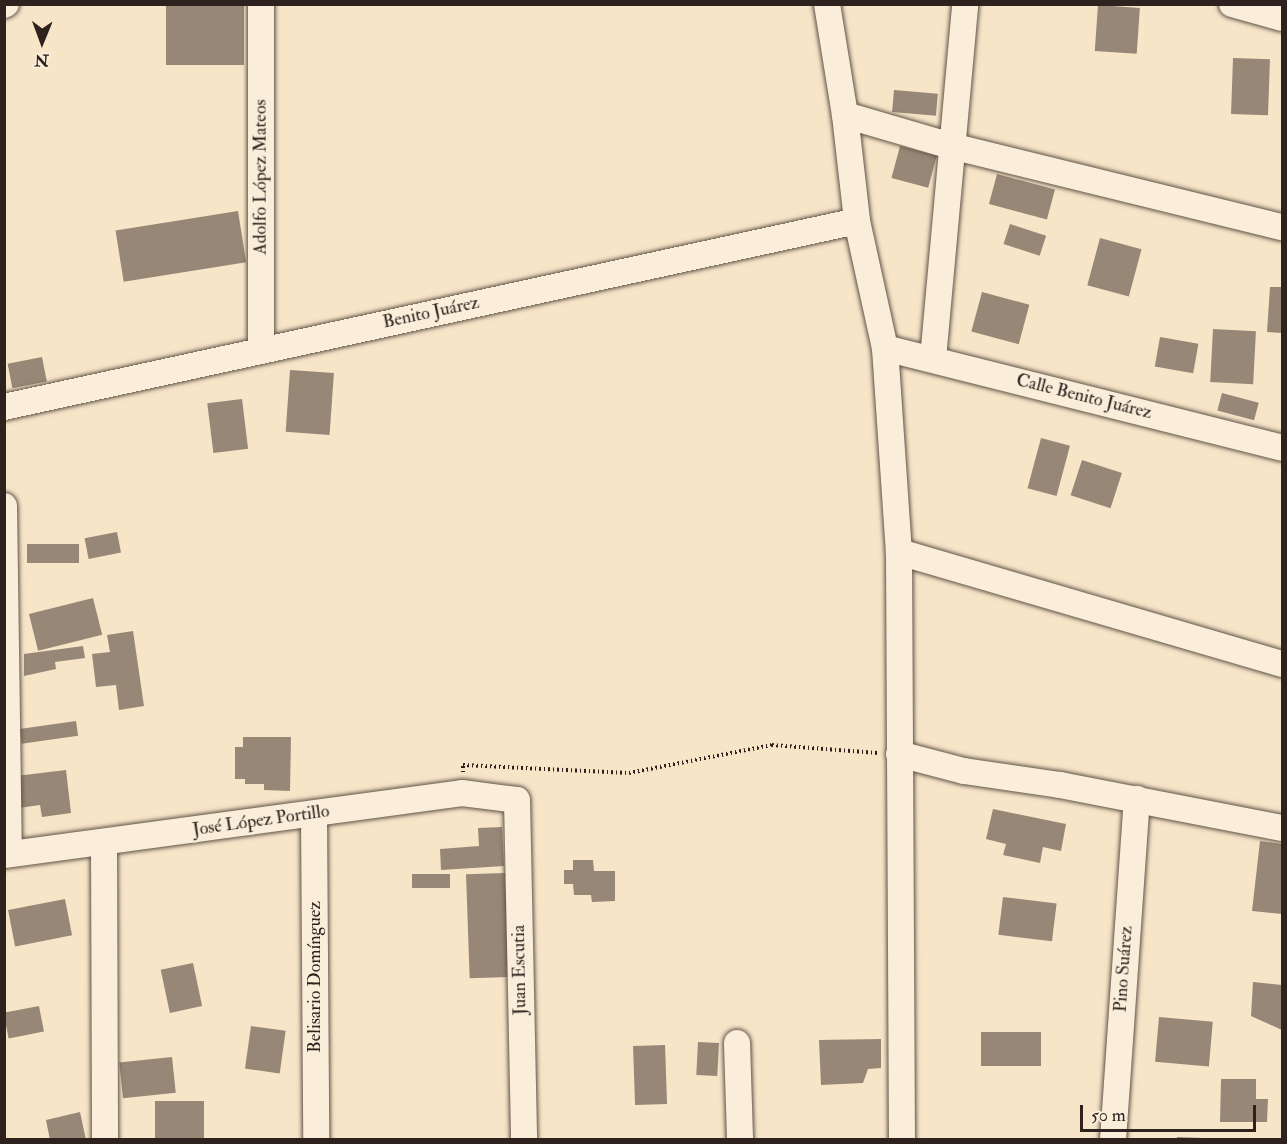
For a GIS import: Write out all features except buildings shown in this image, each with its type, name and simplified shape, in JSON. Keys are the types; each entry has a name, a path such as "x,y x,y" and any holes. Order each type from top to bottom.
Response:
{"street":[{"name":"Adolfo López Mateos","path":"261,4 261,350"},
{"path":"827,4 845,115 857,221 885,348 899,552 902,1140"},
{"path":"933,359 965,4"},
{"path":"1232,4 1282,18"},
{"path":"845,115 951,146 1282,227"},
{"name":"Benito Juárez","path":"4,407 857,221"},
{"name":"Calle Benito Juárez","path":"885,348 1282,448"},
{"path":"4,506 7,854"},
{"path":"899,552 1282,664"},
{"path":"899,754 964,771 1137,799 1282,828"},
{"name":"José López Portillo","path":"7,854 104,843 462,793 517,800"},
{"name":"Pino Suárez","path":"1113,1140 1137,799"},
{"name":"Juan Escutia","path":"517,800 524,1140"},
{"name":"Belisario Domínguez","path":"314,814 316,1140"},
{"path":"104,843 105,1140"},
{"path":"738,1043 740,1140"}],"path":[{"path":"462,793 463,765 629,773 772,745 899,754"}]}
